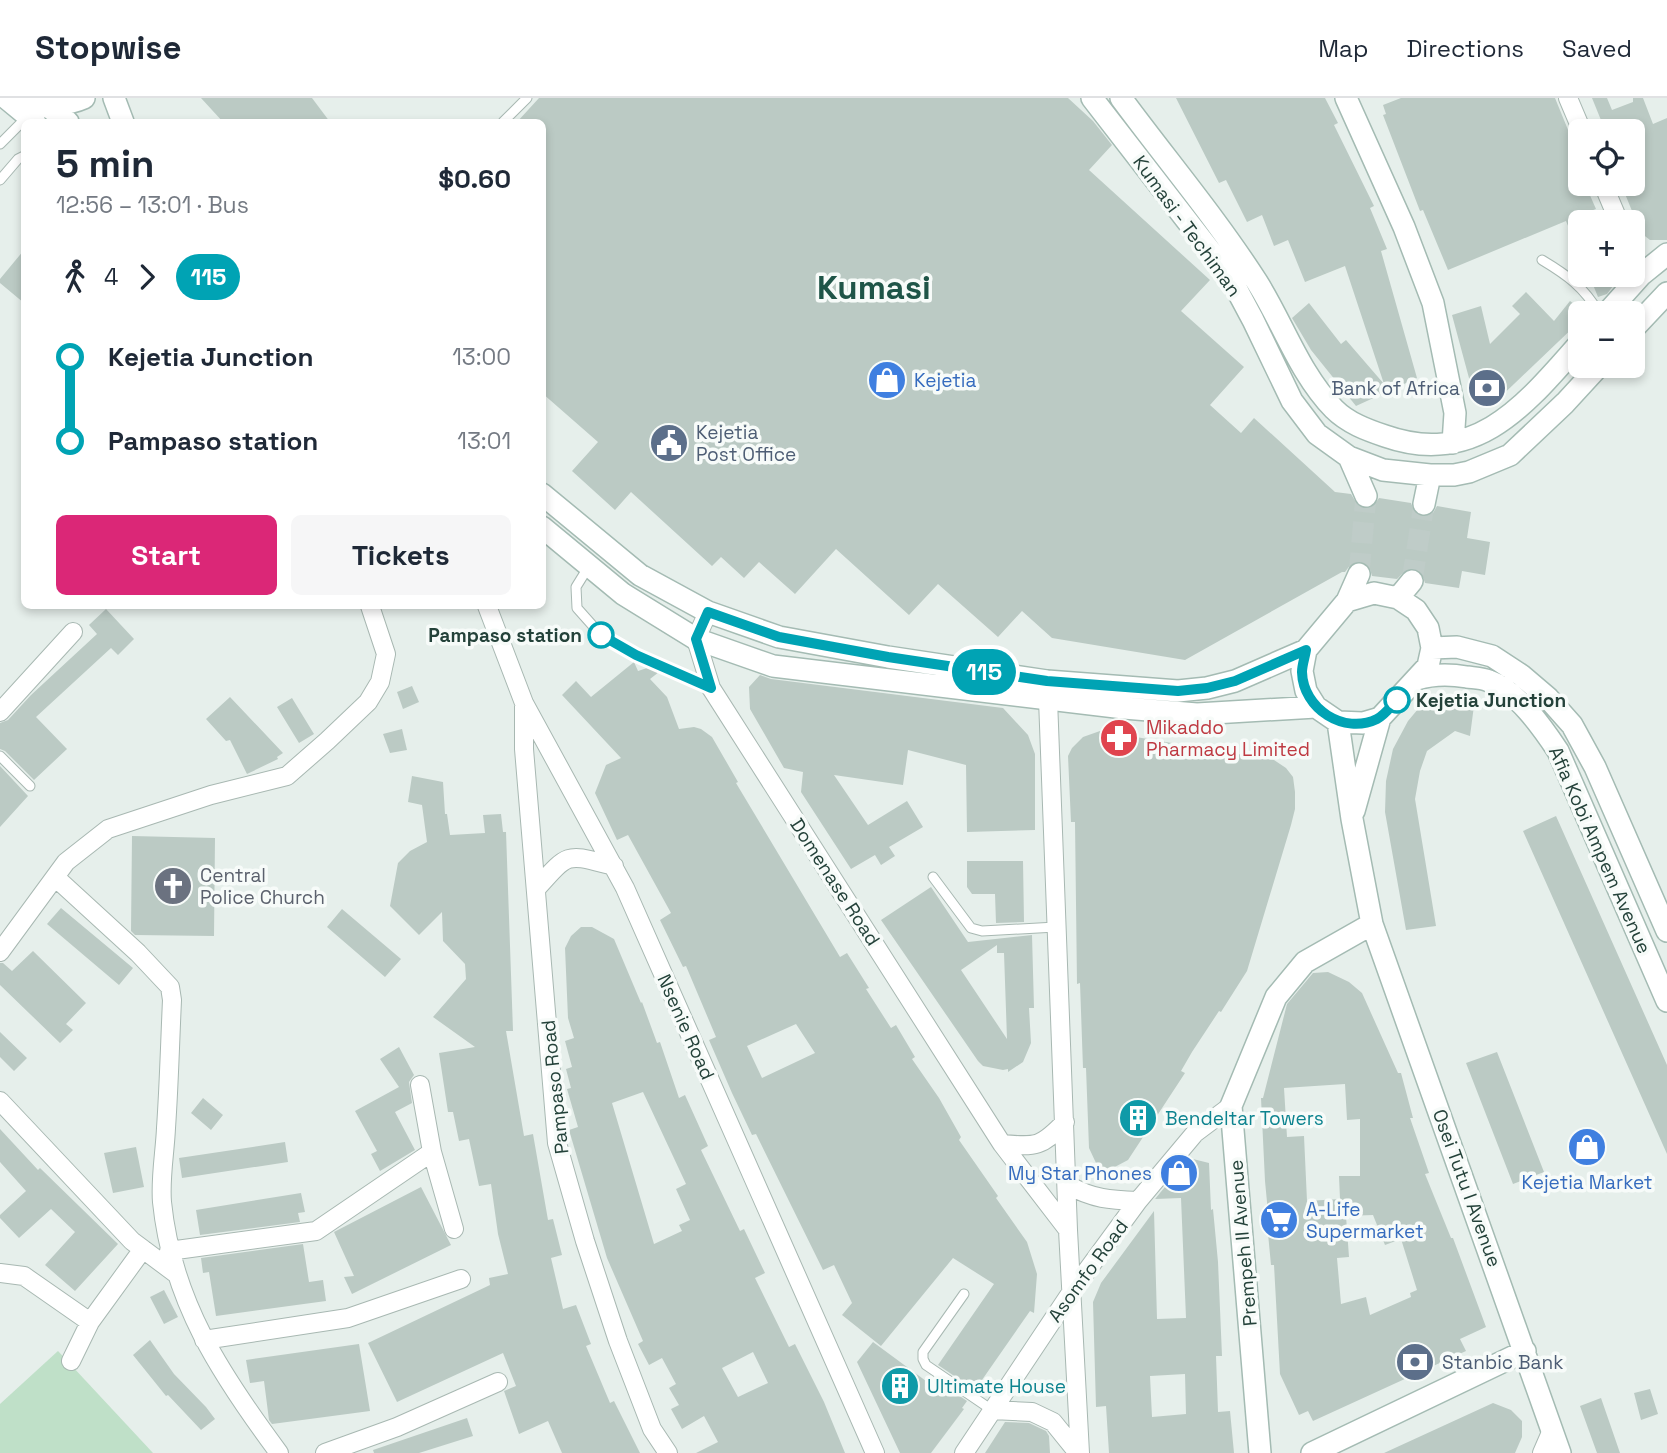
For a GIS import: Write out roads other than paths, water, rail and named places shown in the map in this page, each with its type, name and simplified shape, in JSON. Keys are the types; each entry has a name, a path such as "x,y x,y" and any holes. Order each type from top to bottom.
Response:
{"main road":[{"path":"6,98 60,119"},
{"path":"34,110 70,104 84,98"},
{"path":"114,98 121,119"},
{"name":"Kumasi - Techiman","path":"1092,98 1229,275 1292,401 1317,435 1349,457 1383,470 1430,475 1469,472 1510,455 1588,378"},
{"path":"1121,98 1251,273 1306,372 1335,409 1362,428 1399,441 1425,446 1454,443 1494,427 1531,398 1568,356"},
{"path":"1346,98 1404,227 1433,303 1455,413 1454,443"},
{"path":"1645,272 1667,254"},
{"path":"1618,301 1631,287"},
{"path":"1645,316 1667,293"},
{"path":"1349,457 1366,496"},
{"path":"1424,504 1430,475"},
{"path":"546,497 640,575 708,612 779,637 1047,681 1178,691 1235,681 1306,650 1347,601 1359,574"},
{"path":"546,530 623,594 696,639 773,666 1197,714 1316,707"},
{"path":"1398,598 1412,581"},
{"path":"1347,601 1374,593 1398,598 1416,610 1428,628 1432,648 1428,666 1380,718 1352,819"},
{"name":"Afia Kobi Ampem Avenue","path":"1432,648 1457,647 1492,656 1521,675 1548,698 1572,725 1595,767 1667,931"},
{"path":"1306,650 1302,671 1306,691 1316,707 1338,722 1363,723 1380,718"},
{"name":"Afia Kobi Ampem Avenue","path":"1417,680 1430,675 1458,675 1490,681 1514,698 1538,721 1558,751 1667,1001"},
{"name":"Osei Tutu I Avenue","path":"1338,722 1352,819 1372,924 1560,1453"},
{"name":"Prempeh II Avenue","path":"1260,1453 1231,1106 1276,997 1305,962 1372,924"},
{"path":"1312,1453 1525,1352"}],"street":[{"path":"1568,98 1577,119"},
{"path":"0,952 66,862 108,829 211,795 287,776 297,768 368,702 380,682 386,654 371,609"},
{"name":"Nsenie Road","path":"488,609 524,703 614,866 875,1453"},
{"path":"696,639 708,612"},
{"path":"0,712 73,632"},
{"name":"Domenase Road","path":"696,639 711,688 1002,1144 1068,1230"},
{"path":"1048,699 1079,1453"},
{"name":"Pampaso Road","path":"524,703 524,749 558,1143 584,1241 618,1341 652,1429 668,1453"},
{"path":"537,888 562,860 577,857 614,866"},
{"path":"55,877 138,953 170,987 172,1000 162,1199 169,1251 175,1273 204,1340 242,1403 279,1453"},
{"path":"420,1085 432,1152 454,1229"},
{"path":"0,1101 132,1241 175,1273"},
{"name":"Asomfo Road","path":"964,1453 1072,1291 1138,1201 1195,1133 1231,1106"},
{"path":"1002,1144 1039,1143 1050,1139 1065,1122"},
{"path":"169,1251 316,1231 432,1152"},
{"path":"1068,1185 1087,1196 1138,1201"},
{"path":"71,1361 90,1322 143,1249"},
{"path":"0,1273 24,1276 90,1322"},
{"path":"204,1340 348,1318 461,1279"},
{"path":"325,1453 397,1427 498,1382"},
{"path":"992,1410 1032,1412 1053,1422 1079,1453"},
{"path":"1542,1453 1552,1430"}],"lane":[{"path":"506,119 527,98"},
{"path":"0,144 21,123"},
{"path":"0,180 21,158"},
{"path":"1542,260 1572,278 1592,301"},
{"path":"589,566 576,587 577,608 601,635 636,655 711,688"},
{"path":"0,756 30,786"},
{"path":"933,877 971,928 982,931 1056,927"},
{"path":"964,1294 923,1352 923,1359 926,1365 992,1410"}],"tunnel":[{"path":"1359,574 1366,496"},
{"path":"1412,581 1424,504"}],"place":[{"name":"Kejetia","path":"887,380"},
{"name":"Bank of Africa","path":"1487,388"},
{"name":"Kejetia Post Office","path":"669,443"},
{"name":"Pampaso station","path":"601,635"},
{"name":"Kejetia Junction","path":"1397,700"},
{"name":"Mikaddo Pharmacy Limited","path":"1119,738"},
{"name":"Central Police Church","path":"173,886"},
{"name":"Bendeltar Towers","path":"1138,1118"},
{"name":"Kejetia Market","path":"1587,1147"},
{"name":"My Star Phones","path":"1179,1173"},
{"name":"A-Life Supermarket","path":"1279,1220"},
{"name":"Stanbic Bank","path":"1415,1362"},
{"name":"Ultimate House","path":"900,1386"}],"district":[{"name":"Kumasi","path":"874,288"}]}
